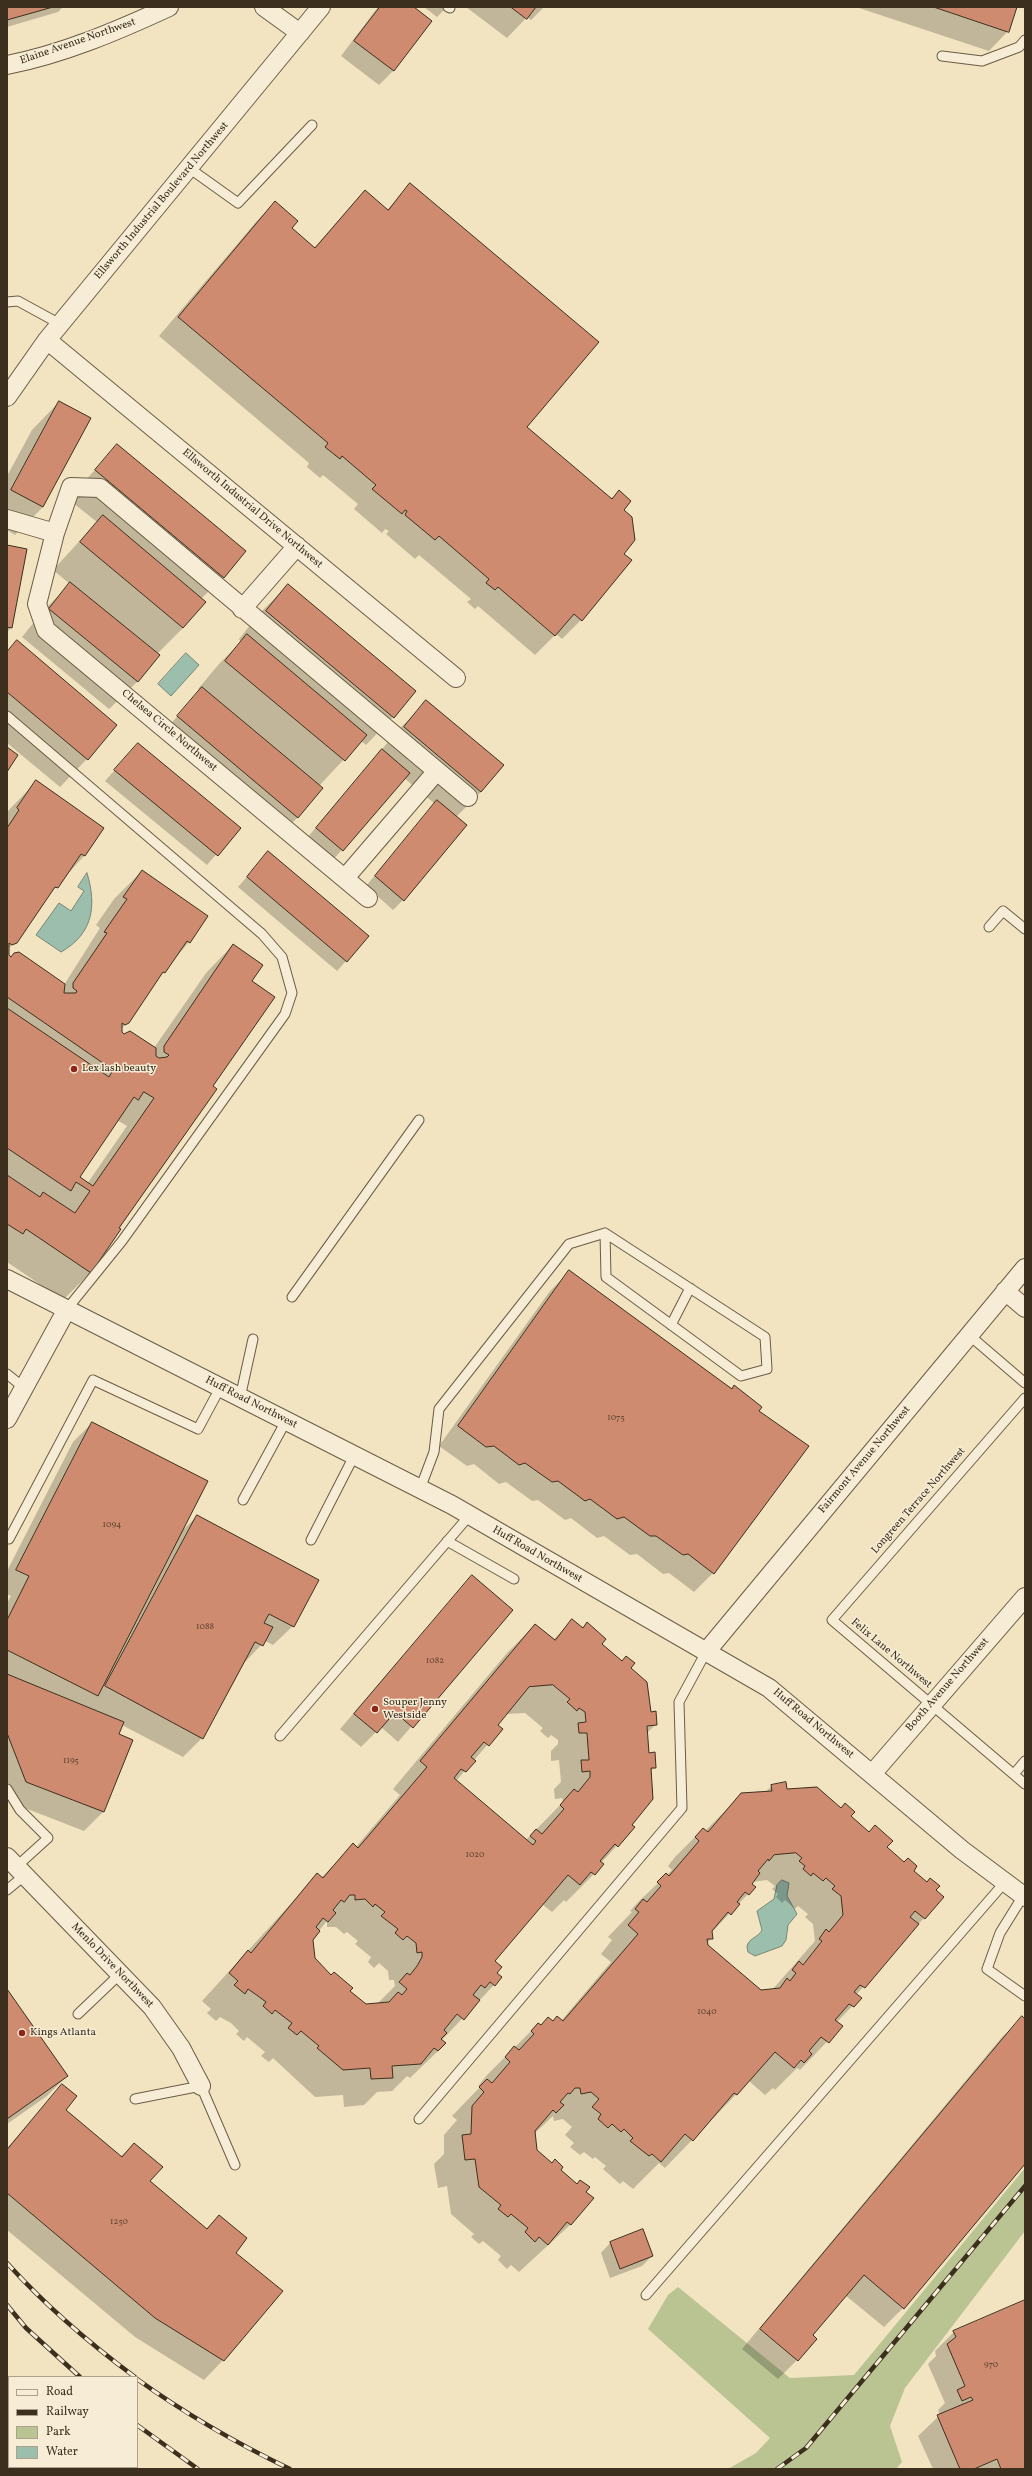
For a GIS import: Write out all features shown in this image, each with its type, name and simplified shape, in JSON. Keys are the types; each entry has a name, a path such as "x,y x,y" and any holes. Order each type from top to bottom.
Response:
{"street":[{"name":"Elaine Avenue Northwest","path":"7,65 27,61 116,31 170,7"},
{"path":"264,7 300,33"},
{"name":"Ellsworth Industrial Boulevard Northwest","path":"7,397 47,340 321,7"},
{"name":"Ellsworth Industrial Drive Northwest","path":"47,340 456,678"},
{"name":"Chelsea Circle Northwest","path":"368,898 46,630 37,604 55,533 71,487 100,488 468,798"},
{"path":"7,519 55,533"},
{"path":"242,609 297,546"},
{"path":"345,878 436,772"},
{"name":"Fairmont Avenue Northwest","path":"706,1652 1025,1268"},
{"name":"Huff Road Northwest","path":"7,1279 469,1516 769,1688 962,1850 1024,1896"},
{"path":"1005,1292 1025,1308"},
{"path":"7,1419 23,1387 67,1309"},
{"name":"Booth Avenue Northwest","path":"872,1774 1025,1597"},
{"name":"Menlo Drive Northwest","path":"16,1867 152,2007 181,2048 201,2086"}],"lane":[{"path":"942,56 982,61 1019,47 1025,40"},
{"path":"189,168 238,202 312,125"},
{"path":"7,302 18,301 60,324"},
{"path":"7,716 262,934 282,957 292,993 285,1014 122,1241 67,1309"},
{"path":"989,927 1003,910 1025,929"},
{"path":"292,1297 419,1120"},
{"path":"420,1490 434,1452 439,1409 569,1244 605,1233 765,1337 767,1369 741,1376 606,1277 605,1233"},
{"path":"671,1325 690,1288"},
{"path":"969,1335 1025,1383"},
{"path":"240,1398 252,1339"},
{"path":"7,1374 23,1387"},
{"path":"9,1539 93,1380 198,1429 220,1388"},
{"name":"Longreen Terrace Northwest","path":"832,1620 1025,1398"},
{"path":"243,1500 286,1421"},
{"path":"311,1540 354,1456"},
{"path":"280,1736 469,1516"},
{"path":"448,1541 514,1579"},
{"name":"Felix Lane Northwest","path":"832,1620 1025,1784"},
{"path":"419,2119 682,1808 679,1702 706,1652"},
{"path":"1014,1774 1025,1761"},
{"path":"7,1789 20,1810 48,1838 16,1867 7,1890"},
{"path":"646,2295 1005,1882"},
{"path":"1024,1896 1000,1933 988,1969 1025,1996"},
{"path":"78,2014 120,1974"},
{"path":"135,2099 201,2086 235,2165"}],"green space":[{"path":"1025,2168 1025,2231 905,2388 890,2426 902,2462 896,2469 728,2469 756,2453 770,2438 648,2329 668,2295 678,2287 790,2378 854,2375"}],"water":[{"path":"186,653 199,665 171,696 158,684"},
{"path":"87,873 92,897 90,918 80,937 72,945 61,952 36,935 59,903 71,911 84,891 78,887"},
{"path":"782,1880 789,1883 787,1896 797,1914 788,1925 786,1940 782,1946 755,1956 748,1952 747,1947 749,1942 762,1930 757,1911 774,1899 777,1885"}],"building":[{"path":"7,7 53,7 7,20"},
{"path":"380,7 414,7 432,21 394,71 354,41"},
{"path":"511,7 536,7 527,19"},
{"path":"934,7 1017,7 1009,32"},
{"path":"410,183 599,342 527,427 612,499 619,490 631,501 624,510 632,517 635,540 624,554 632,560 582,621 574,614 555,636 498,587 495,590 486,583 489,579 439,536 435,540 405,515 407,511 405,510 402,514 372,489 376,485 342,456 340,459 325,447 328,443 178,317 275,201 298,221 292,228 315,248 365,190 388,210"},
{"path":"59,401 91,418 43,507 11,490"},
{"path":"117,444 246,551 224,578 95,470"},
{"path":"103,515 206,602 183,628 80,542"},
{"path":"7,545 27,549 12,628 7,627"},
{"path":"70,582 160,655 138,682 49,609"},
{"path":"288,584 416,691 394,718 266,611"},
{"path":"247,634 367,735 345,761 225,661"},
{"path":"17,640 117,725 88,760 7,692 7,652"},
{"path":"202,687 323,788 298,818 177,716"},
{"path":"426,700 504,765 481,792 404,727"},
{"path":"138,743 241,828 218,856 114,770"},
{"path":"7,747 18,755 7,772"},
{"path":"382,749 410,773 343,851 316,828"},
{"path":"36,780 104,828 85,856 81,854 58,888 55,887 17,943 12,945 9,943 9,955 11,957 14,953 19,952 65,984 64,993 76,993 77,991 73,988 73,983 107,933 104,932 127,899 123,897 142,870 208,916 190,943 187,941 165,973 163,972 129,1023 125,1025 122,1023 122,1032 124,1034 130,1031 156,1048 156,1056 159,1058 167,1057 169,1055 164,1052 164,1046 233,944 263,965 252,981 275,997 213,1086 217,1089 119,1228 121,1229 91,1273 26,1229 23,1234 7,1224 7,1175 40,1197 43,1192 75,1213 90,1191 76,1182 71,1191 7,1148 7,1008 109,1077 113,1070 7,997 7,828 19,810 17,808","holes":["144,1092 154,1098 93,1186 80,1177 134,1097 138,1100"]},
{"path":"437,800 467,825 404,901 375,876"},
{"path":"268,851 369,936 347,962 247,877"},
{"path":"569,1270 732,1389 734,1385 762,1407 759,1411 809,1446 714,1574 688,1554 683,1555 656,1536 650,1536 624,1517 617,1519 590,1499 585,1501 558,1481 552,1482 525,1463 519,1465 494,1446 486,1447 458,1426"},
{"path":"92,1422 208,1481 98,1696 7,1650 7,1620 29,1576 16,1570"},
{"path":"197,1515 319,1580 294,1627 269,1614 264,1623 273,1627 263,1646 255,1642 203,1739 105,1686"},
{"path":"472,1575 513,1610 413,1728 395,1712 377,1733 354,1714"},
{"path":"572,1619 583,1628 587,1622 606,1639 602,1644 622,1661 626,1656 635,1663 631,1668 647,1682 651,1712 656,1711 657,1725 647,1726 649,1753 655,1752 656,1768 651,1768 653,1799 632,1825 635,1827 618,1847 615,1844 600,1861 604,1864 595,1875 591,1872 580,1885 568,1875 495,1961 502,1967 497,1973 502,1977 495,1986 490,1982 485,1988 481,1985 473,1995 480,2000 464,2020 457,2014 444,2030 447,2033 441,2039 446,2043 438,2051 434,2048 421,2064 392,2066 393,2078 371,2079 370,2068 343,2070 317,2048 319,2046 301,2031 297,2035 288,2028 292,2023 275,2010 272,2014 263,2006 266,2002 248,1989 245,1994 234,1985 238,1981 229,1973 248,1950 251,1953 317,1873 323,1878 353,1843 358,1848 427,1767 420,1761 535,1624 555,1640","holes":["553,1685 570,1699 567,1702 577,1711 579,1708 585,1712 586,1722 578,1723 579,1733 587,1733 589,1760 581,1760 582,1772 590,1771 590,1777 578,1792 574,1789 560,1805 564,1809 542,1834 536,1829 530,1836 536,1841 533,1845 454,1778 461,1769 466,1772 476,1761 471,1757 484,1742 489,1746 503,1729 498,1725 529,1687","350,1895 355,1895 355,1900 365,1899 373,1907 375,1904 385,1912 381,1916 398,1929 395,1933 403,1940 407,1936 416,1943 417,1953 422,1952 422,1957 417,1966 410,1975 407,1973 399,1982 407,1989 402,1995 398,1992 389,2002 366,2004 350,1991 353,1988 334,1972 331,1975 315,1958 313,1940 320,1931 316,1927 323,1918 328,1922 336,1913 333,1910 341,1900 344,1902"]},
{"path":"7,1674 124,1722 119,1734 133,1740 104,1812 26,1782 7,1733"},
{"path":"786,1782 787,1789 817,1787 841,1808 845,1803 855,1812 851,1816 869,1832 875,1825 893,1841 887,1847 904,1862 908,1858 917,1866 914,1871 927,1882 930,1878 940,1886 936,1890 944,1897 925,1919 915,1911 910,1917 919,1924 865,1988 860,1985 854,1992 862,1998 854,2007 849,2004 835,2020 843,2026 829,2043 821,2037 809,2051 812,2054 804,2063 801,2060 794,2068 775,2052 737,2095 734,2093 693,2141 685,2134 661,2162 652,2154 649,2156 630,2141 633,2138 624,2129 621,2132 612,2124 608,2128 598,2119 601,2114 592,2107 599,2099 591,2092 581,2094 580,2088 575,2088 570,2094 568,2093 560,2102 564,2105 556,2113 553,2110 535,2131 537,2150 552,2163 555,2159 563,2167 561,2170 577,2184 580,2180 590,2187 586,2192 594,2198 571,2225 567,2222 548,2245 539,2237 535,2242 525,2232 528,2228 511,2214 508,2217 498,2209 501,2205 479,2187 475,2159 465,2160 462,2135 471,2134 472,2106 484,2092 479,2087 487,2079 492,2083 510,2062 505,2057 514,2046 519,2050 534,2034 531,2031 538,2023 541,2025 548,2017 553,2021 557,2016 563,2021 638,1934 628,1925 639,1912 635,1909 643,1899 647,1902 661,1886 657,1882 666,1873 669,1876 699,1841 695,1837 703,1828 708,1832 741,1793 772,1791 771,1785","holes":["796,1853 802,1858 799,1861 805,1866 803,1869 811,1876 813,1873 823,1881 826,1878 835,1886 832,1889 841,1896 843,1915 829,1932 826,1929 819,1939 822,1941 803,1965 799,1961 792,1970 796,1973 790,1981 787,1978 780,1988 761,1990 708,1945 707,1939 713,1939 712,1931 728,1912 731,1915 740,1904 737,1902 745,1892 749,1895 756,1887 752,1884 760,1873 758,1871 768,1859 769,1861 774,1855"]},
{"name":"Kings Atlanta","path":"7,1989 68,2076 7,2119"},
{"path":"1022,2016 1025,2019 1025,2164 904,2309 864,2275 813,2335 817,2339 798,2361 760,2329"},
{"path":"62,2084 77,2096 66,2110 122,2157 134,2143 163,2167 150,2181 207,2229 219,2215 247,2238 236,2253 283,2291 224,2361 155,2318 7,2193 7,2150"},
{"path":"643,2229 653,2256 620,2269 610,2242"},
{"path":"1025,2300 1025,2469 1001,2469 997,2459 974,2469 960,2469 937,2415 973,2400 971,2397 962,2401 957,2390 965,2386 947,2344 956,2337 953,2331"}],"railway":[{"path":"777,2469 806,2448 1025,2186"},
{"path":"7,2263 68,2323 134,2376"},
{"path":"7,2305 26,2328 79,2376"},
{"path":"138,2380 211,2427 290,2469"},
{"path":"138,2426 198,2469"}],"place":[{"name":"Lex lash beauty","path":"74,1069"},
{"name":"Souper Jenny Westside","path":"375,1709"},
{"name":"Kings Atlanta","path":"22,2033"}]}
